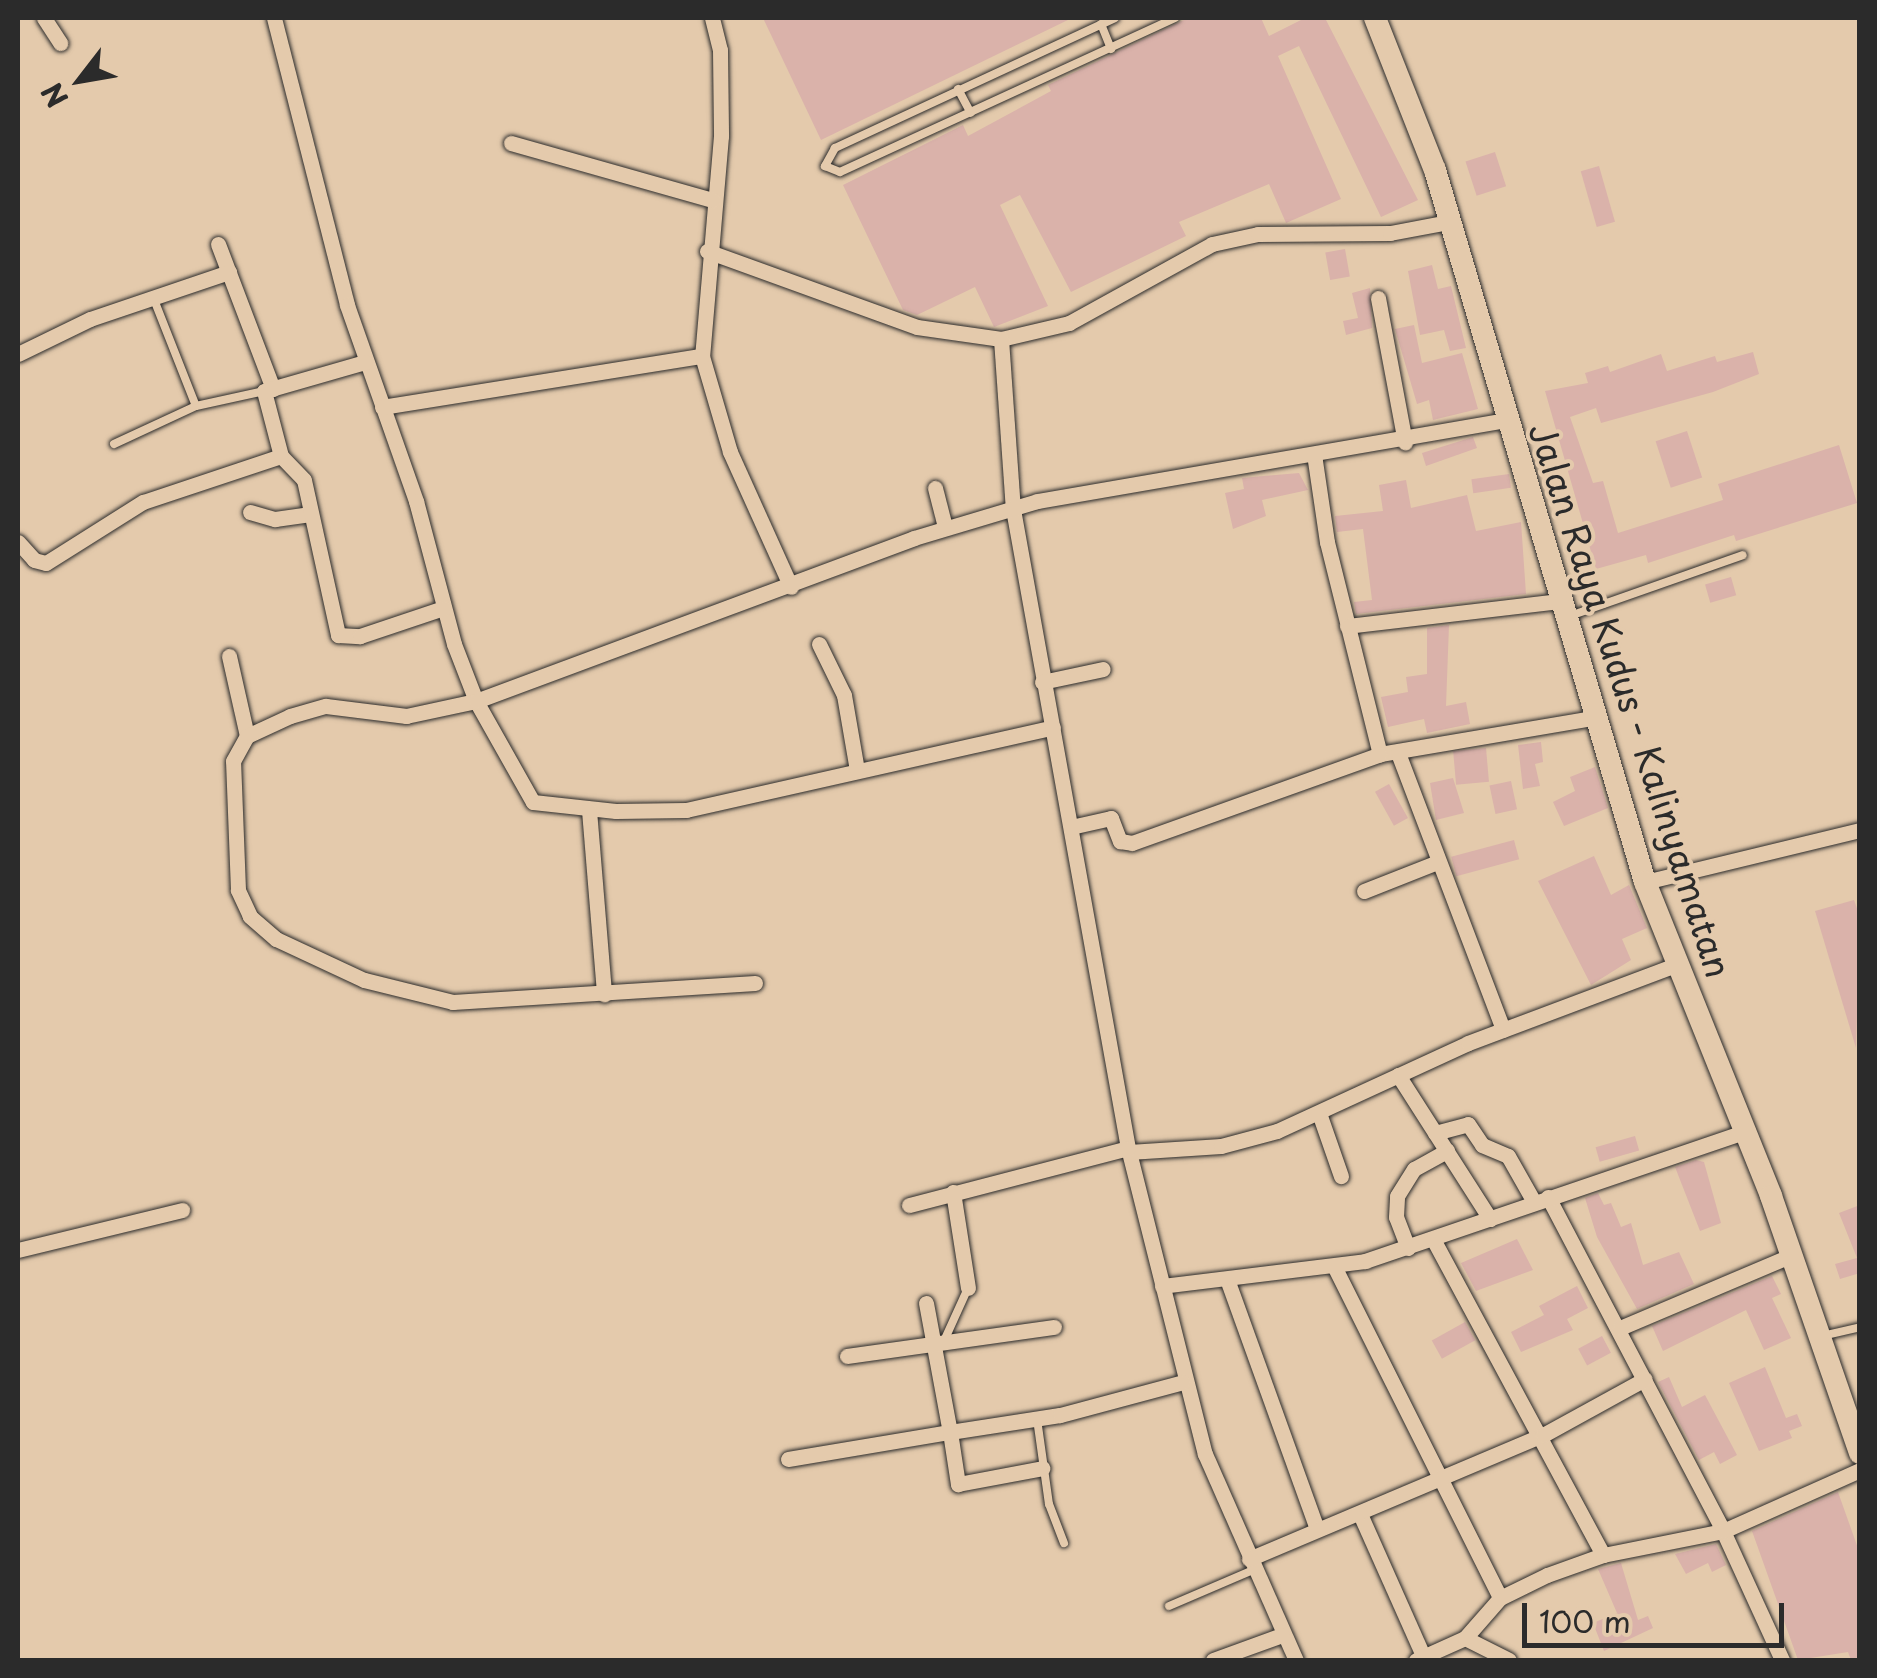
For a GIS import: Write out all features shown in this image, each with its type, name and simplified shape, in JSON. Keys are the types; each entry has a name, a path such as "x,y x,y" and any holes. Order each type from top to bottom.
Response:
{"main road":[{"name":"Jalan Raya Kudus - Kalinyamatan","path":"1375,18 1417,116 1504,420 1646,882 1822,1336 1860,1453"}],"street":[{"path":"44,18 60,43"},
{"path":"712,18 720,50 721,136 707,252 702,356 730,452 790,587"},
{"path":"279,19 365,362 416,501 443,608 476,701 533,802 589,810 686,810 1053,728"},
{"path":"511,143 712,200"},
{"path":"707,252 917,327 1001,339 1068,323 1212,244 1258,234 1372,234 1449,222"},
{"path":"218,244 269,390 281,456 301,473 331,619 342,638 443,608"},
{"path":"18,354 153,297 229,272"},
{"path":"1378,298 1405,442"},
{"path":"1001,339 1013,509 1128,1150 1184,1382 1212,1477 1296,1660"},
{"path":"382,408 702,356"},
{"path":"269,390 365,362"},
{"path":"755,983 453,1002 364,980 276,938 250,916 238,890 233,761 247,736 326,706 406,716 476,701 945,527 1109,484 1405,442 1504,420"},
{"path":"1314,454 1348,626 1380,754"},
{"path":"18,542 34,560 46,564 143,502 281,456"},
{"path":"935,488 945,527"},
{"path":"250,512 276,519 308,514"},
{"path":"1348,626 1563,609"},
{"path":"819,644 844,695 858,770"},
{"path":"229,656 247,736"},
{"path":"1042,682 1102,669"},
{"path":"1071,826 1111,818 1120,841 1132,844 1214,818 1303,776 1380,754 1594,718"},
{"path":"1398,753 1436,864 1503,1030"},
{"path":"589,810 604,994"},
{"path":"1646,882 1860,830"},
{"path":"1364,891 1436,864"},
{"path":"909,1204 1128,1150 1244,1142 1319,1113 1398,1074 1503,1030 1676,964"},
{"path":"1398,1074 1490,1219"},
{"path":"1319,1113 1341,1176"},
{"path":"1435,1132 1468,1124 1482,1144 1508,1156 1541,1200 1620,1328 1723,1531 1782,1660"},
{"path":"1162,1286 1334,1266 1408,1248 1744,1132"},
{"path":"1408,1248 1396,1217 1397,1196 1414,1169 1447,1151"},
{"path":"953,1192 968,1288"},
{"path":"18,1250 182,1210"},
{"path":"1434,1239 1543,1435 1604,1555"},
{"path":"1620,1328 1790,1256"},
{"path":"1334,1266 1500,1598"},
{"path":"1227,1279 1316,1526"},
{"path":"926,1303 937,1346 959,1488 1044,1468"},
{"path":"847,1356 1054,1327"},
{"path":"1251,1565 1316,1526 1360,1514 1543,1435 1645,1379"},
{"path":"788,1460 1037,1419 1184,1382"},
{"path":"1360,1514 1420,1659 1465,1638 1500,1598 1604,1555 1723,1531 1860,1470"},
{"path":"1213,1660 1282,1635"},
{"path":"1465,1638 1509,1660"}],"lane":[{"path":"1115,18 835,148 825,166 840,172 1176,18"},
{"path":"1101,24 1112,49"},
{"path":"958,89 971,113"},
{"path":"153,297 196,406"},
{"path":"114,444 196,406 269,390"},
{"path":"1563,609 1743,555"},
{"path":"937,1346 968,1288"},
{"path":"1822,1336 1860,1327"},
{"path":"1037,1419 1044,1468 1064,1543"},
{"path":"1170,1606 1251,1565"}],"building":[{"path":"763,18 1072,18 821,140"},
{"path":"1188,18 1261,18 1269,36 1305,18 1325,18 1418,200 1381,217 1299,46 1278,56 1341,199 1286,223 1269,184 1179,222 1186,236 1071,292 1020,195 1000,205 1048,306 994,327 975,287 917,315 903,310 843,185 963,125 968,136 1051,91 1048,85"},
{"path":"1495,152 1506,186 1477,196 1466,162"},
{"path":"1599,166 1615,222 1597,227 1581,171"},
{"path":"1345,249 1350,277 1330,280 1325,252"},
{"path":"1432,265 1438,289 1451,286 1466,348 1450,351 1444,330 1420,335 1408,271"},
{"path":"1370,288 1372,328 1346,335 1343,321 1358,318 1352,293"},
{"path":"1414,325 1422,363 1462,353 1478,409 1433,420 1429,400 1417,404 1395,329"},
{"path":"1753,352 1759,374 1713,392 1601,423 1596,408 1570,417 1593,483 1603,481 1618,533 1723,500 1718,484 1839,445 1857,503 1736,541 1734,535 1648,563 1646,555 1596,569 1545,391 1588,383 1585,373 1608,366 1610,372 1661,354 1667,371 1715,356 1717,362"},
{"path":"1687,431 1702,478 1671,488 1656,441"},
{"path":"1473,437 1477,448 1426,466 1422,453"},
{"path":"1299,473 1308,490 1262,500 1266,516 1233,529 1225,493 1244,489 1242,478"},
{"path":"1509,474 1511,488 1473,493 1471,479"},
{"path":"1406,480 1411,508 1467,495 1476,531 1521,522 1526,594 1356,614 1354,602 1372,600 1363,529 1337,532 1335,516 1383,511 1379,485"},
{"path":"1731,577 1736,595 1710,603 1705,584"},
{"path":"1449,625 1446,706 1466,702 1470,724 1427,733 1424,719 1388,727 1381,697 1408,692 1406,677 1427,674 1427,628"},
{"path":"1541,742 1543,762 1535,764 1540,786 1523,789 1518,745"},
{"path":"1486,748 1489,782 1456,785 1453,751"},
{"path":"1595,767 1608,808 1564,826 1553,802 1575,791 1570,777"},
{"path":"1453,778 1464,813 1436,820 1430,783"},
{"path":"1511,781 1517,809 1496,814 1489,786"},
{"path":"1389,784 1408,818 1394,826 1375,792"},
{"path":"1514,840 1519,859 1456,876 1451,857"},
{"path":"1594,856 1611,895 1629,885 1647,928 1622,939 1631,960 1591,985 1538,881"},
{"path":"1854,900 1860,917 1856,1048 1815,911"},
{"path":"1635,1136 1639,1150 1600,1162 1596,1147"},
{"path":"1696,1160 1704,1162 1721,1223 1700,1231 1675,1167"},
{"path":"1598,1193 1604,1205 1611,1203 1621,1227 1631,1223 1643,1265 1679,1252 1694,1284 1637,1309 1597,1237 1585,1198"},
{"path":"1860,1205 1860,1273 1840,1279 1835,1264 1857,1258 1839,1213"},
{"path":"1517,1239 1533,1270 1476,1291 1461,1263"},
{"path":"1772,1276 1781,1294 1772,1298 1791,1338 1764,1350 1746,1310 1663,1351 1652,1326"},
{"path":"1577,1286 1588,1308 1567,1319 1573,1330 1521,1352 1511,1332 1544,1315 1539,1306"},
{"path":"1465,1322 1475,1340 1442,1359 1432,1340"},
{"path":"1602,1336 1611,1353 1587,1365 1578,1349"},
{"path":"1765,1367 1786,1418 1797,1414 1802,1426 1789,1431 1792,1438 1759,1451 1729,1383"},
{"path":"1669,1377 1682,1407 1705,1395 1737,1455 1720,1464 1714,1452 1699,1460 1658,1382"},
{"path":"1838,1492 1860,1554 1860,1660 1851,1660 1848,1652 1798,1660 1752,1531"},
{"path":"1716,1544 1726,1565 1712,1572 1708,1563 1686,1574 1675,1554"},
{"path":"1621,1563 1638,1620 1648,1616 1653,1628 1604,1651 1593,1623 1617,1613 1598,1569"}]}
